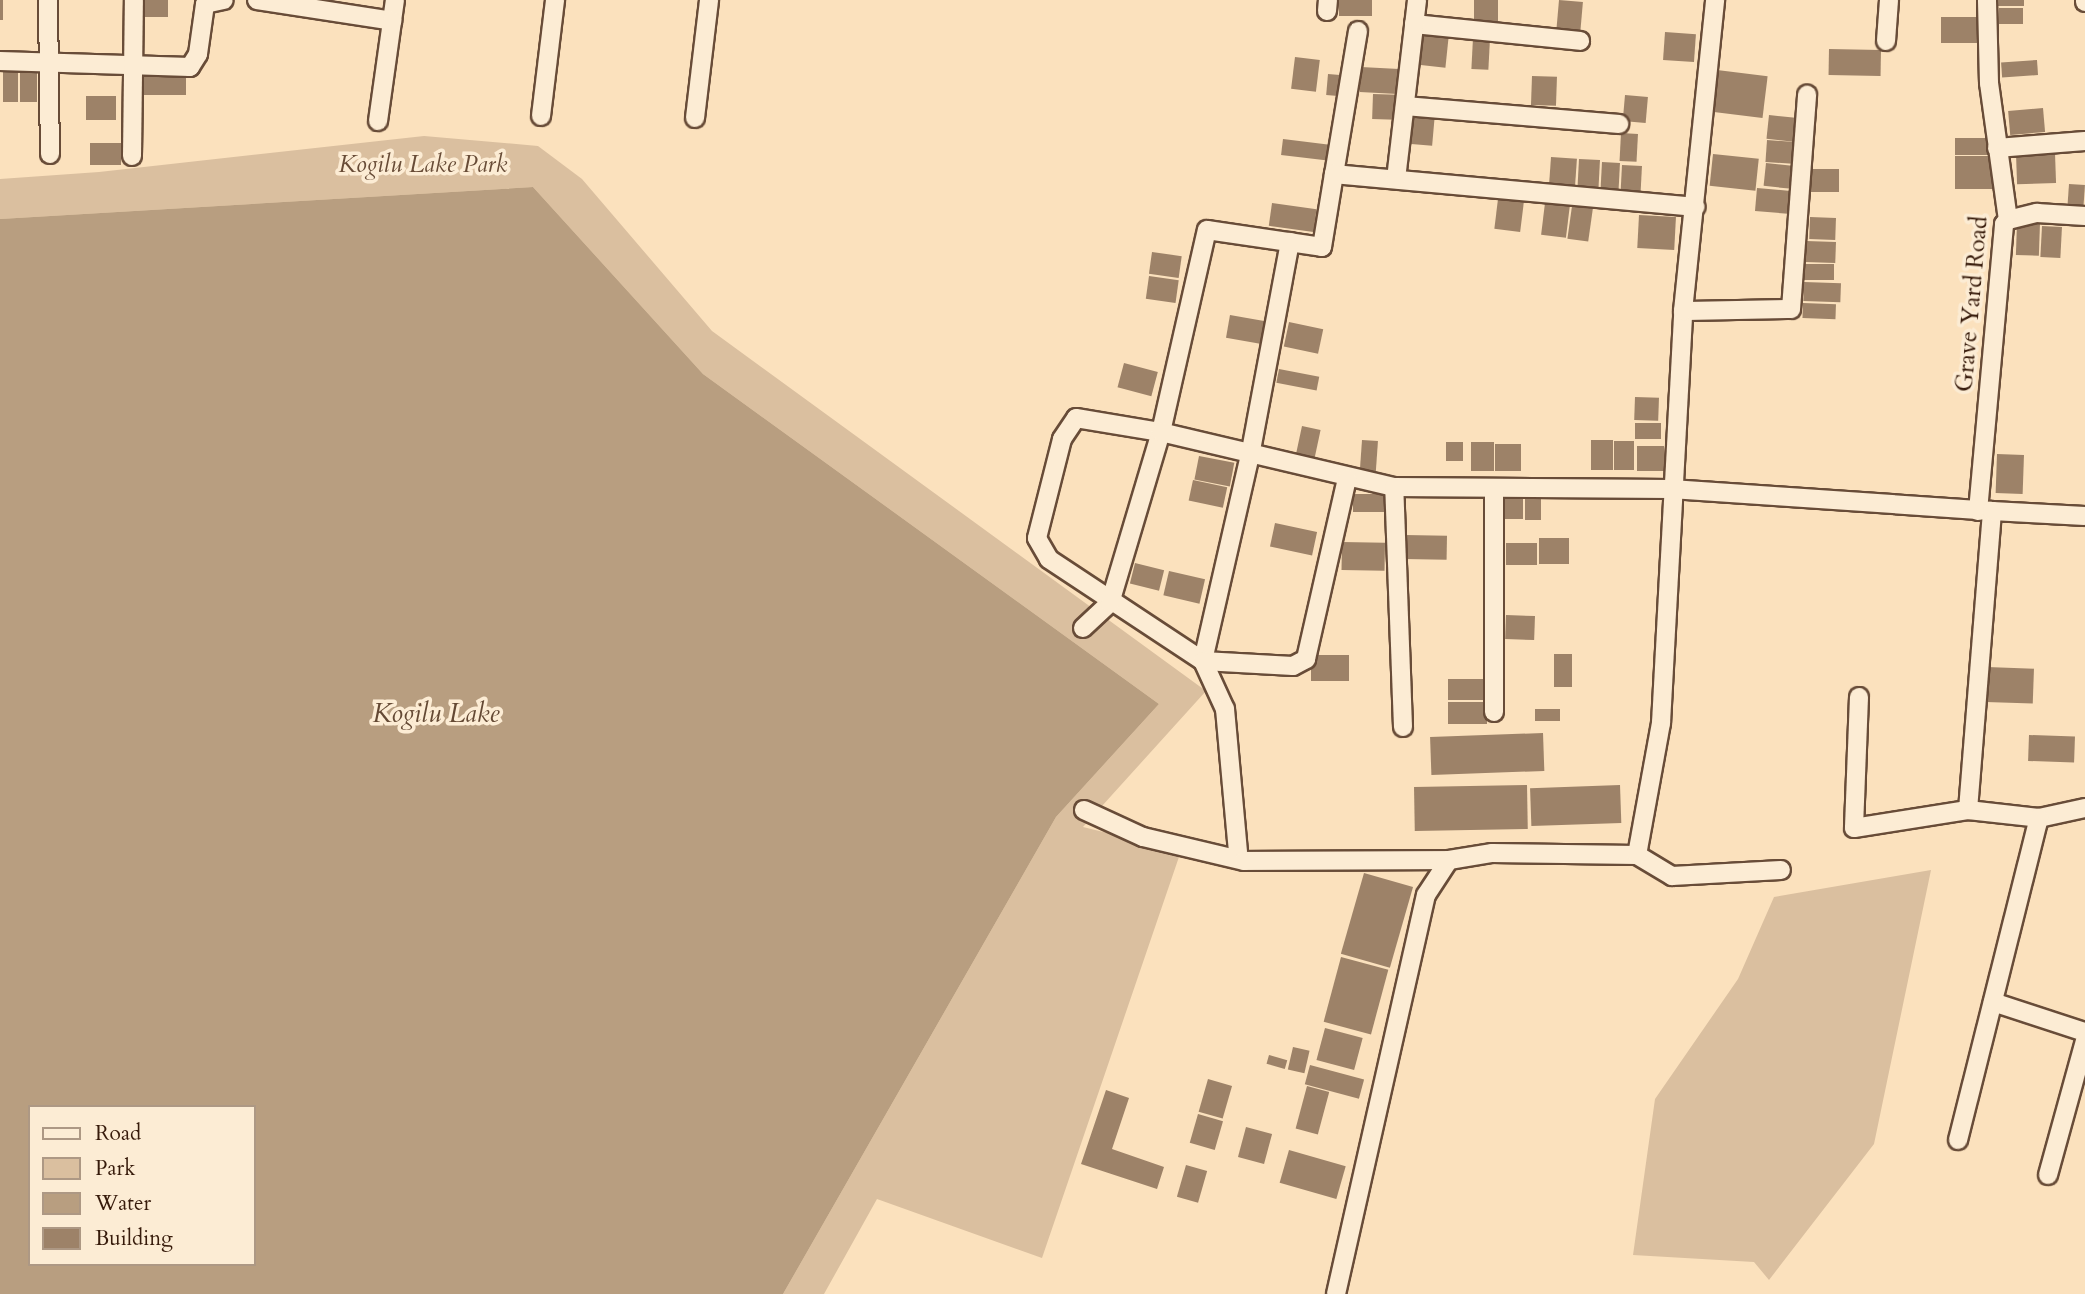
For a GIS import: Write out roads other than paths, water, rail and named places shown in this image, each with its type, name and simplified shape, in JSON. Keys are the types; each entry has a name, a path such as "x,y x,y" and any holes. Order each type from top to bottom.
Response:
{"street":[{"path":"48,0 50,154"},
{"path":"132,156 134,0"},
{"path":"0,61 48,65 190,67 198,54 205,4 225,0"},
{"path":"257,0 392,21"},
{"path":"378,121 395,0"},
{"path":"541,116 555,0"},
{"path":"695,118 709,0"},
{"path":"1395,178 1417,0"},
{"path":"1637,855 1661,723 1671,489 1683,311 1715,0"},
{"path":"1886,41 1889,0"},
{"name":"Grave Yard Road","path":"1968,810 2004,224 2008,219 1997,148 1987,0"},
{"path":"1414,24 1580,41"},
{"path":"1083,628 1110,603 1161,432 1207,230 1322,247 1358,31"},
{"path":"1683,311 1791,309 1807,95"},
{"path":"1405,106 1619,124"},
{"path":"1997,148 2085,141"},
{"path":"1334,174 1695,207"},
{"path":"2008,219 2037,213 2085,216"},
{"path":"1238,852 1225,709 1203,661 1250,455 1290,242"},
{"path":"1348,479 1306,659 1293,666 1203,661 1110,603 1049,559 1037,538 1062,439 1076,418 1161,432 1348,479 1394,487 1671,489 2085,516"},
{"path":"1394,487 1403,727"},
{"path":"1494,489 1494,712"},
{"path":"1859,697 1854,828 1968,810 2039,818 2085,808"},
{"path":"1084,810 1143,837 1244,861 1449,860 1492,853 1637,855 1672,876 1781,870"},
{"path":"1958,1140 2039,818"},
{"path":"1336,1294 1426,895 1449,860"},
{"path":"1993,1002 2085,1032"},
{"path":"2048,1175 2085,1041"}],"water":[{"name":"Kogilu Lake","path":"533,187 703,374 1159,704 1056,817 783,1294 0,1294 0,219"}],"park label":[{"name":"Kogilu Lake Park","path":"423,165"}]}
